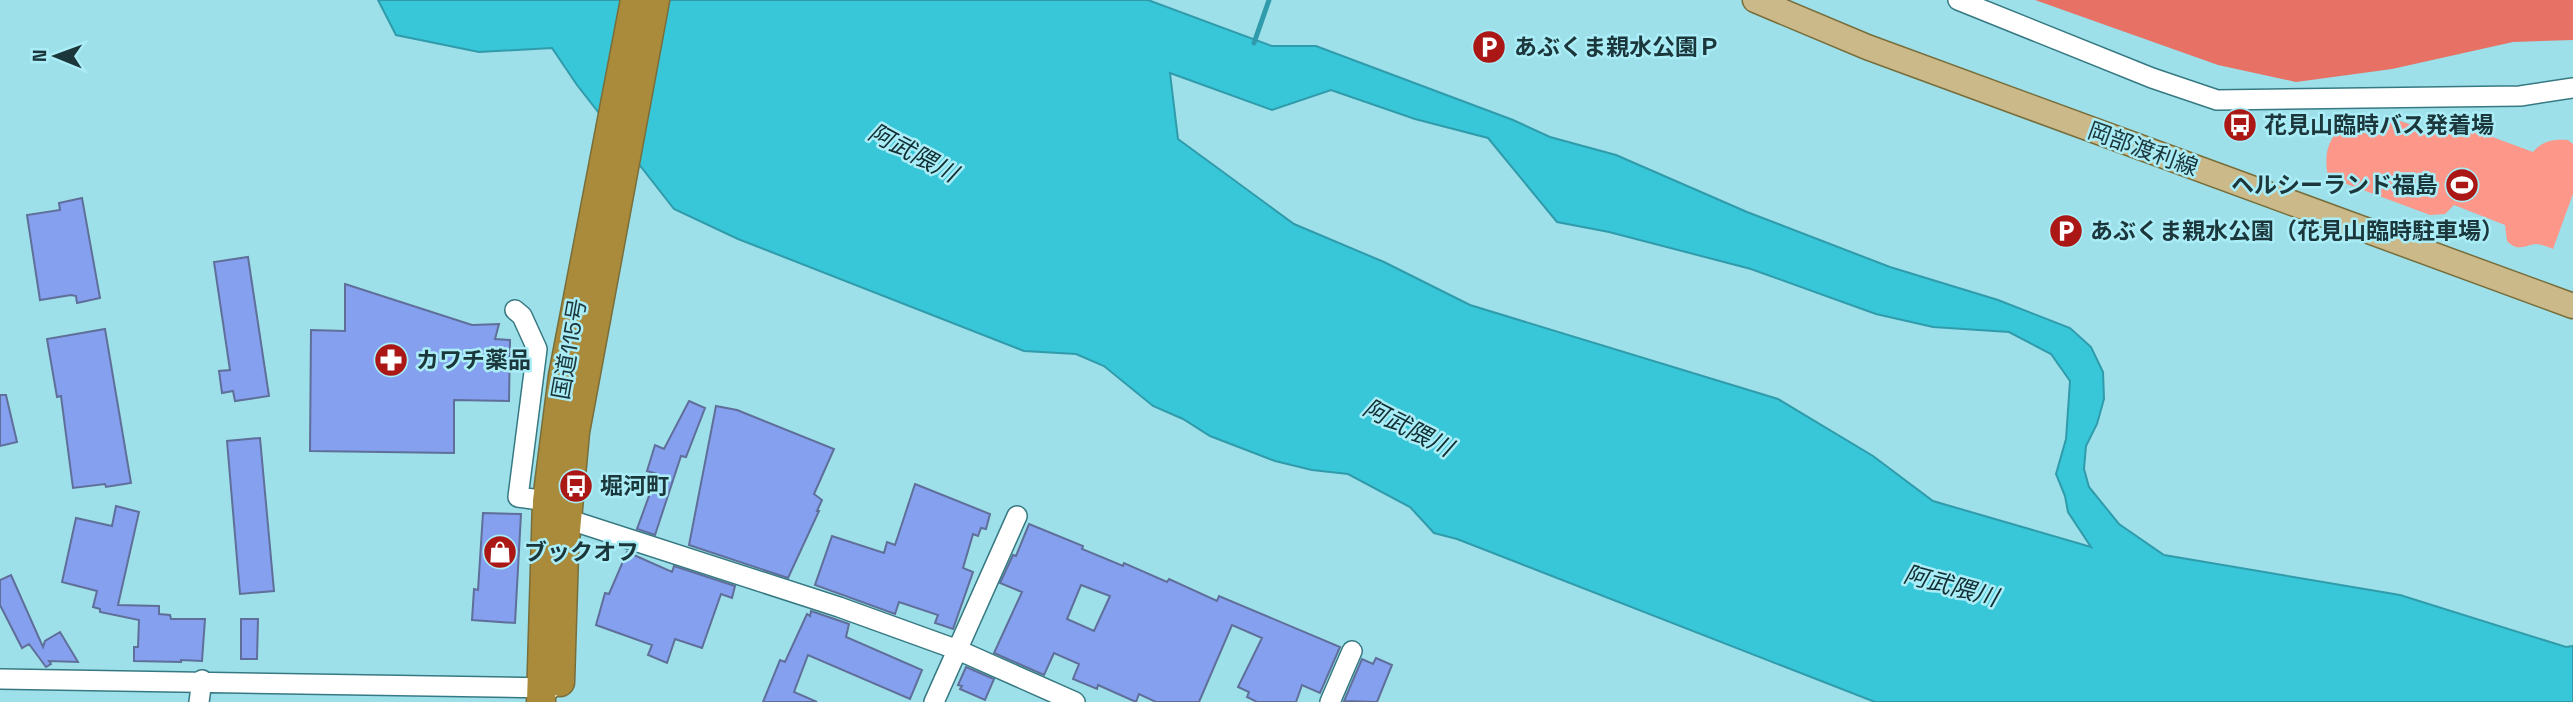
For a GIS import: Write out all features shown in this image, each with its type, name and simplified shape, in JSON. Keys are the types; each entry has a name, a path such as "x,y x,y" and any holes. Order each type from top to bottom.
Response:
{"highway":[{"name":"国道115号","path":"550,695 564,552 557,510 575,432 585,315 635,0"},
{"name":"国道115号","path":"585,315 655,0"}],"main road":[{"name":"岡部渡利線","path":"1764,2 1905,62 2573,306"}],"street":[{"path":"1958,0 2152,79 2217,100 2520,96 2573,88"},
{"path":"515,310 522,316 537,349 518,497 958,650 1075,702"},
{"path":"934,702 1017,516"},
{"path":"1330,702 1352,651"},
{"path":"0,679 202,680 246,692 550,695"},
{"path":"200,702 202,680"}],"shaded area":[{"path":"2035,0 2573,0 2573,40 2513,42 2392,69 2296,82 2218,65"},
{"name":"ヘルシーランド福島","path":"2394,119 2439,134 2446,126 2468,128 2533,152 2540,145 2553,140 2568,140 2573,144 2573,194 2553,249 2537,244 2514,246 2507,241 2505,225 2454,205 2445,214 2430,215 2328,177 2326,159 2329,145 2348,120 2378,129"}],"water":[{"name":"阿武隈川","path":"378,0 1148,0 1272,46 1316,46 1513,120 1550,137 1616,155 1747,212 1890,267 1998,300 2070,328 2091,347 2103,372 2104,399 2097,424 2086,446 2084,469 2089,487 2119,524 2164,555 2400,595 2566,647 2573,646 2573,702 1875,702 1457,539 1434,533 1410,507 1348,474 1312,470 1275,461 1210,436 1183,419 1153,406 1104,366 1076,354 1024,351 738,239 674,209 577,85 552,48 479,52 396,35","holes":["1170,73 1272,110 1331,90 1415,119 1488,138 1557,222 1609,232 1751,269 1876,314 1933,327 2009,332 2051,354 2070,381 2066,439 2056,474 2068,512 2091,547 1933,501 1873,456 1778,399 1470,305 1384,262 1294,224 1178,139"]}],"building":[{"path":"82,198 100,298 77,303 76,296 71,295 40,300 27,215 60,210 59,203"},
{"path":"248,257 269,396 235,401 233,391 222,393 219,371 230,370 214,262"},
{"name":"カワチ薬品","path":"345,284 472,325 499,324 495,339 510,340 509,401 454,400 454,453 310,451 311,330 345,331"},
{"path":"105,329 131,483 73,488 61,396 57,397 47,339"},
{"path":"0,395 6,395 17,442 0,446"},
{"path":"689,401 705,408 686,457 681,456 655,535 637,529 657,474 647,471 655,445 664,449"},
{"path":"716,406 737,410 834,449 814,494 822,500 819,511 788,578 689,545"},
{"path":"260,438 274,591 240,594 227,441"},
{"path":"915,484 990,514 986,529 981,528 978,536 973,534 963,568 973,572 953,629 935,623 938,615 899,602 895,614 815,585 832,536 884,553 887,542 895,545"},
{"path":"116,506 139,512 118,605 159,606 159,614 170,615 171,619 205,619 202,661 134,661 134,647 138,647 139,620 100,612 100,609 93,607 97,591 62,582 76,518 112,526"},
{"name":"ブックオフ","path":"483,513 521,514 515,623 472,620 474,589 478,590"},
{"path":"1029,524 1123,566 1124,563 1167,582 1169,579 1217,601 1219,596 1340,647 1320,693 1302,685 1296,702 1257,702 1247,697 1249,692 1238,687 1262,638 1232,625 1199,702 1156,702 1139,694 1136,702 1098,685 1097,689 1073,679 1079,664 1054,653 1044,675 994,653 1022,592 1000,583 1013,555 1016,556","holes":["1081,585 1110,596 1094,631 1067,619"]},
{"path":"627,552 672,572 674,566 735,586 732,598 721,594 702,648 675,639 667,663 648,655 652,645 596,625 605,593 609,594"},
{"path":"11,575 43,647 45,641 60,632 78,662 49,661 51,664 46,667 29,644 22,648 0,605 0,580"},
{"path":"811,611 849,624 846,637 922,670 910,699 808,655 794,692 817,702 763,702 780,660 785,662 807,614 810,616"},
{"path":"241,619 258,619 257,659 241,659"},
{"path":"1376,658 1392,665 1377,702 1344,701 1362,659 1373,664"},
{"path":"966,667 994,679 985,700 960,689 962,686 958,685"}],"waterway":[{"path":"1254,43 1269,0"}],"place":[{"name":"あぶくま親水公園Ｐ","path":"1489,47"},
{"name":"花見山臨時バス発着場","path":"2240,125"},
{"name":"ヘルシーランド福島","path":"2462,185"},
{"name":"あぶくま親水公園（花見山臨時駐車場）","path":"2066,231"},
{"name":"カワチ薬品","path":"391,360"},
{"name":"堀河町","path":"576,486"},
{"name":"ブックオフ","path":"500,552"}]}
